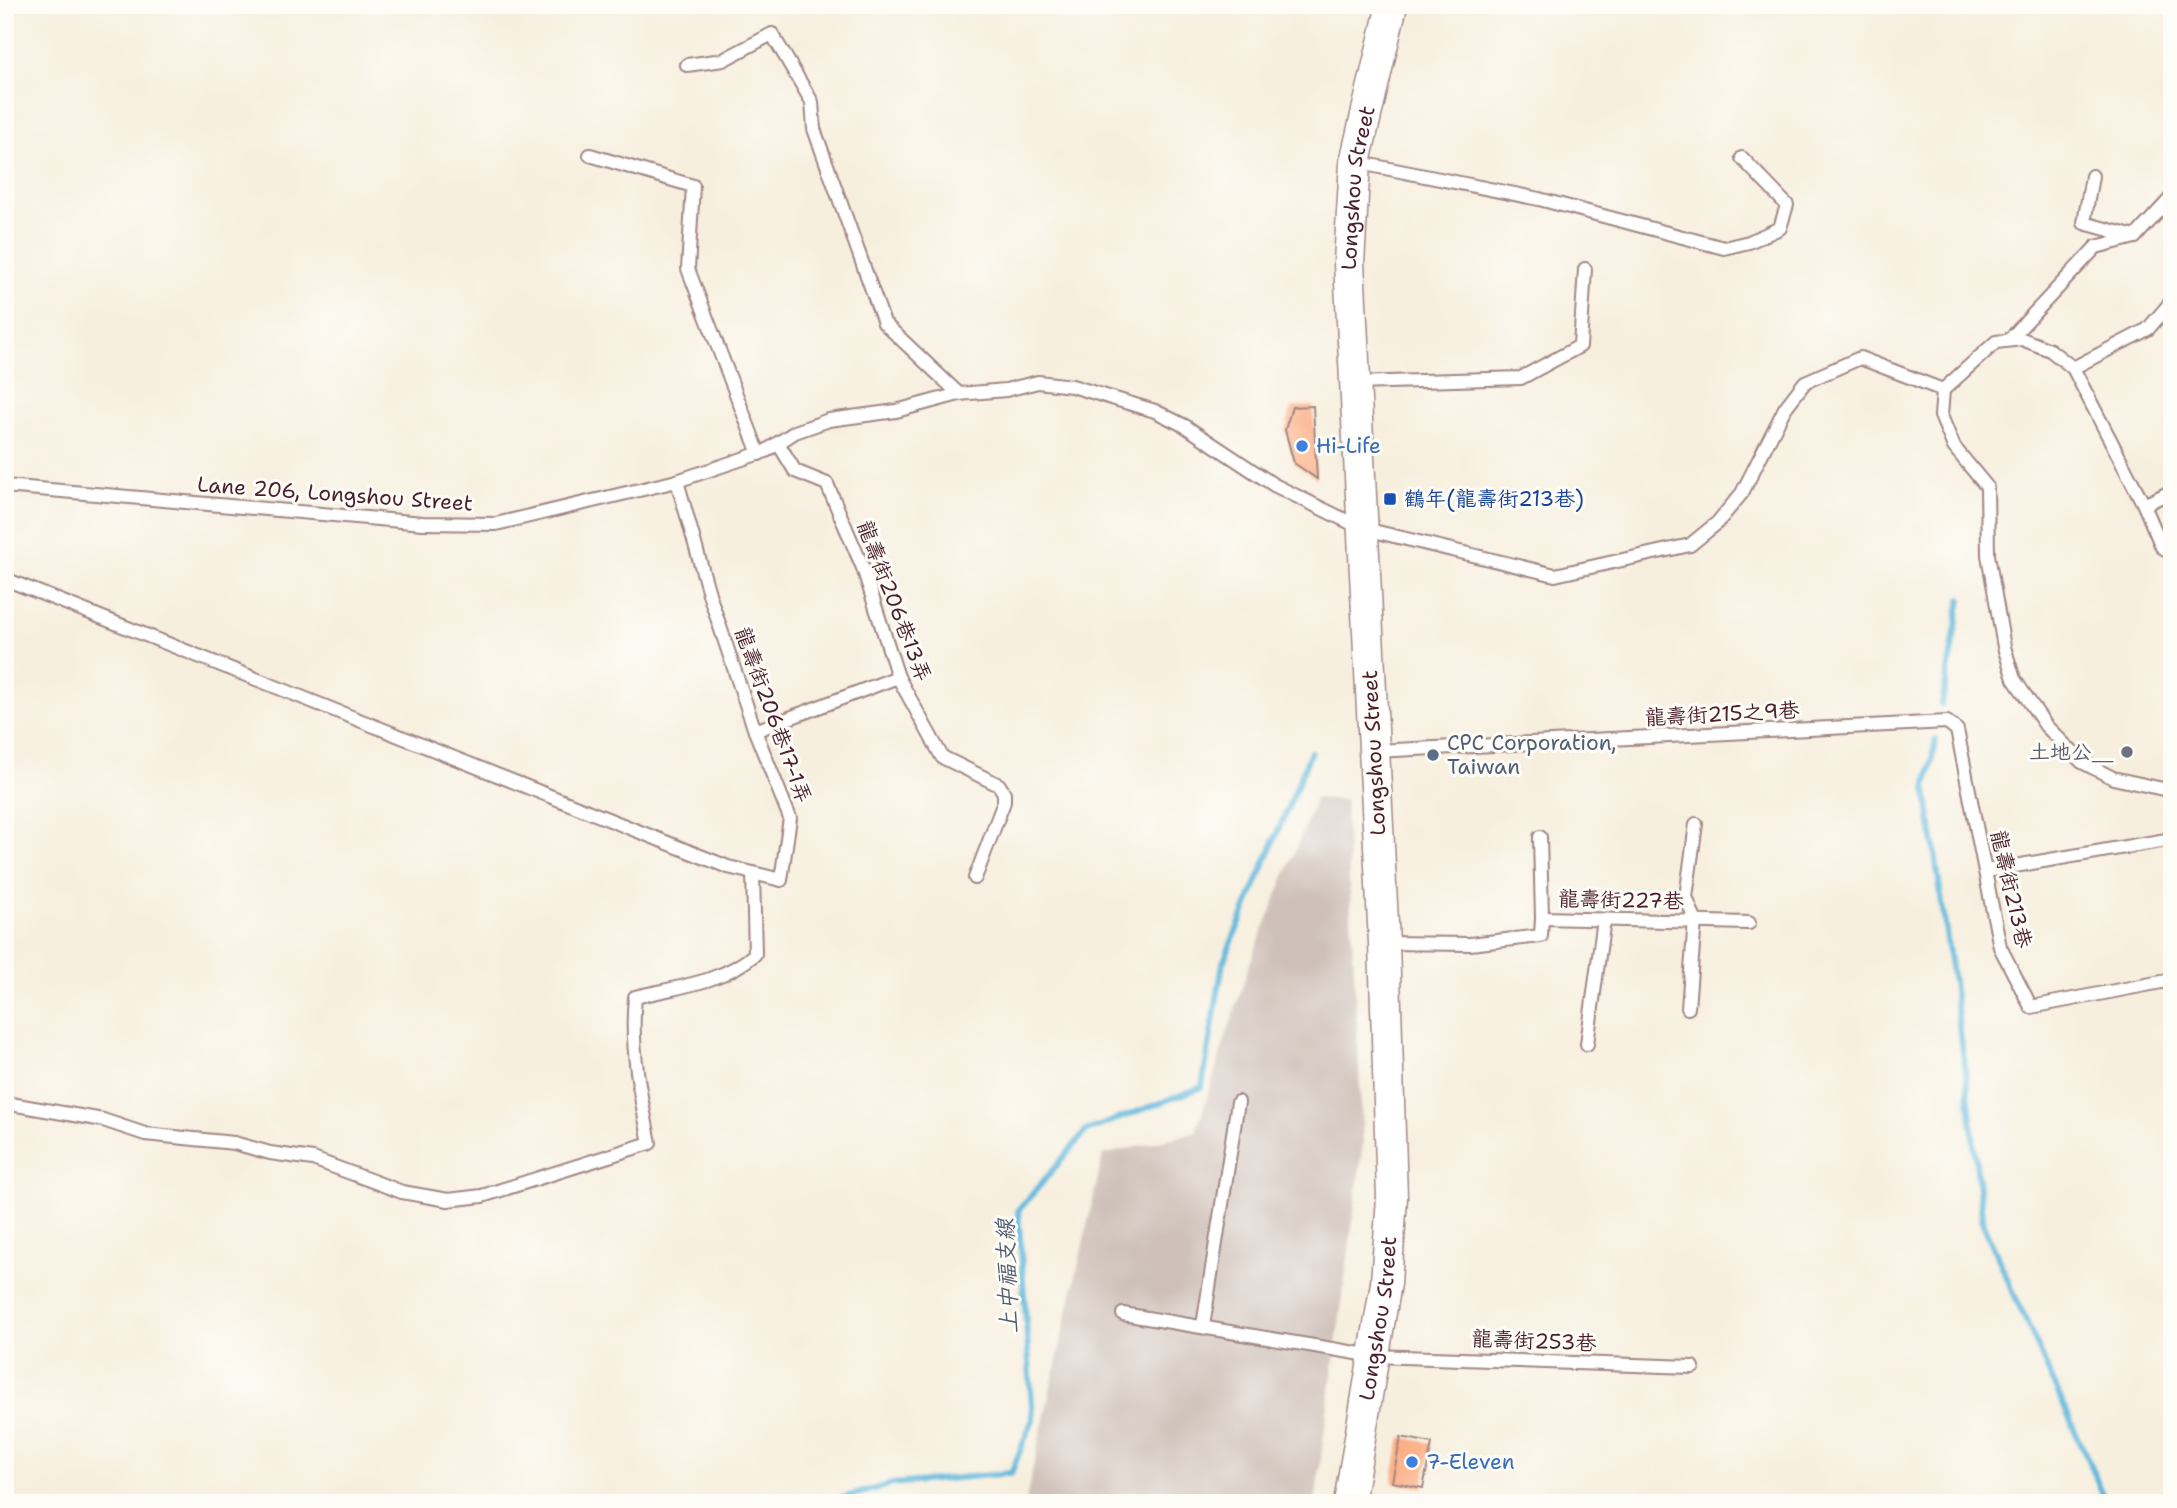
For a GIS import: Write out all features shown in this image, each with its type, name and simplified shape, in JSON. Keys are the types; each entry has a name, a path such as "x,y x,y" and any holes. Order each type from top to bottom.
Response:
{"street":[{"name":"Longshou Street","path":"1350,1503 1386,1283 1392,1197 1384,943 1353,383 1349,263 1355,162 1392,5"}],"lane":[{"path":"687,65 723,60 772,34 812,102 814,129 884,323 958,394"},
{"path":"590,155 694,186 688,269 759,454"},
{"path":"1355,162 1539,199 1724,247 1749,242 1780,228 1787,205 1742,158"},
{"path":"2092,176 2084,223 2135,237"},
{"path":"2010,339 2096,247 2135,237 2171,198"},
{"path":"1353,383 1521,378 1580,346 1585,269"},
{"path":"2073,368 2148,329 2172,301"},
{"path":"2172,553 2162,547 2144,505 2073,368 2050,350 2022,339 1996,342 1943,390 1941,415 1954,447 1987,488 1989,555 2004,647 2014,680 2046,726 2082,762 2113,778 2172,791"},
{"name":"Lane 206, Longshou Street","path":"5,486 423,523 496,524 677,481 759,454 795,432 830,420 896,411 958,394 1006,390 1038,382 1072,386 1144,407 1185,426 1274,485 1361,528 1555,575 1690,545 1717,523 1742,494 1785,408 1805,382 1860,358 1943,390"},
{"name":"龍壽街206巷13弄","path":"778,443 795,471 827,484 863,568 898,677 942,757 989,779 999,785 1004,793 1004,802 975,878"},
{"name":"龍壽街206巷17-1弄","path":"677,481 710,597 755,731 790,818 781,880 753,873"},
{"path":"2144,505 2172,491"},
{"path":"5,579 306,696 728,867 753,873 755,954 742,965 711,979 635,997 632,1026 635,1060 650,1143 482,1196 448,1199 402,1192 313,1159 270,1153 234,1143 145,1134 103,1120 5,1103"},
{"path":"755,731 898,677"},
{"name":"龍壽街215之9巷","path":"1374,751 1947,722"},
{"name":"龍壽街213巷","path":"1947,722 1958,730 2000,947 2031,1007 2172,979"},
{"path":"1688,1008 1695,920 1686,897 1696,824"},
{"path":"1540,837 1542,918"},
{"path":"1986,871 2172,839"},
{"name":"龍壽街227巷","path":"1384,943 1469,944 1541,936 1542,918 1749,923"},
{"path":"1587,1044 1604,919"},
{"path":"1203,1326 1238,1102"},
{"name":"龍壽街253巷","path":"1123,1314 1374,1356 1693,1367"}],"shaded area":[{"path":"1316,798 1345,800 1363,1144 1315,1503 1025,1503 1103,1155 1196,1132 1248,968"}],"building":[{"name":"Hi-Life","path":"1313,406 1317,479 1294,463 1285,430 1292,407"},
{"name":"7-Eleven","path":"1401,1437 1432,1443 1423,1488 1392,1482"}],"waterway":[{"path":"1942,704 1961,599"},
{"path":"1936,739 1926,789 1966,1075 1983,1224 2107,1503"},
{"name":"上中福支線","path":"824,1503 893,1484 1011,1473 1033,1419 1018,1211 1086,1131 1202,1087 1223,963 1311,752"}],"place":[{"name":"Hi-Life","path":"1302,446"},
{"name":"鶴年(龍壽街213巷)","path":"1390,499"},
{"name":"土地公＿","path":"2127,752"},
{"name":"CPC Corporation, Taiwan","path":"1433,755"},
{"name":"7-Eleven","path":"1412,1462"}]}
